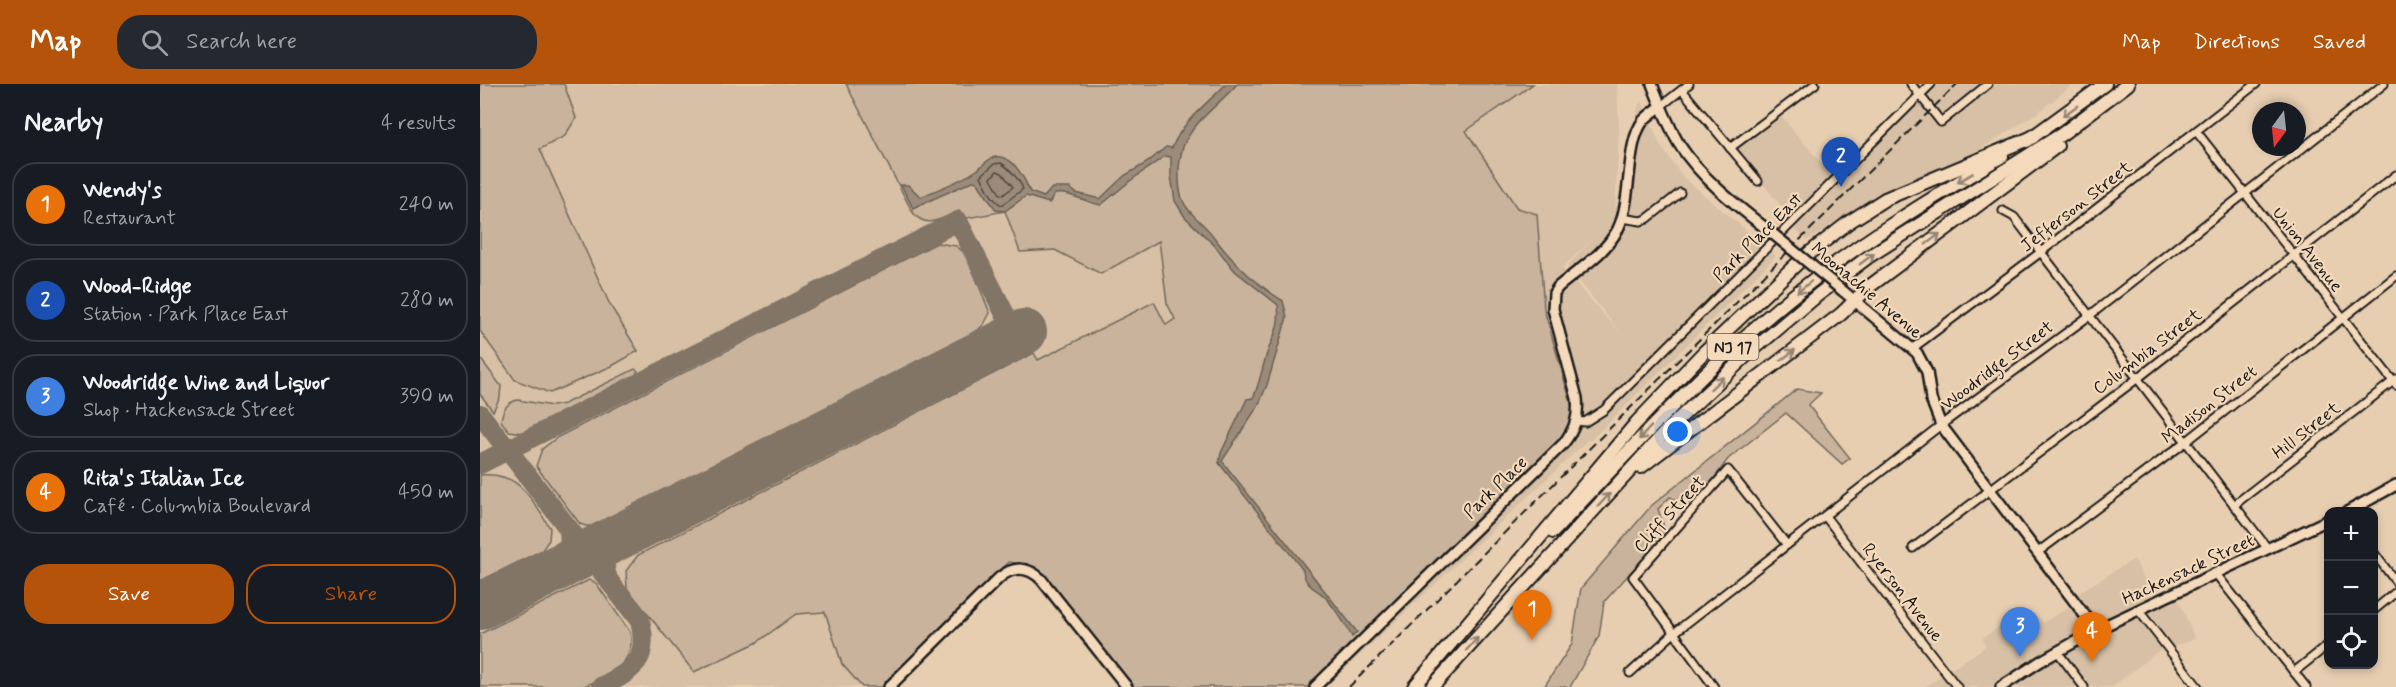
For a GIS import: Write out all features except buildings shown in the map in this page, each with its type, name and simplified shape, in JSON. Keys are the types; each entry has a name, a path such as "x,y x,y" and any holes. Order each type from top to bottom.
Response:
{"highway":[{"name":"NJ 17","path":"1414,687 1479,612 1649,429 1710,369 1773,313 1858,246 2033,137 2106,84"},
{"name":"NJ 17","path":"1432,687 1668,429 1713,386 1819,294 1914,226 2062,134 2126,85"},
{"path":"1632,470 1649,462 1841,314 1870,286 2069,136 2126,85"},
{"path":"1479,612 1565,505 1638,422 1704,352 1803,258 1849,222 1885,199 2033,137"}],"main road":[{"name":"Moonachie Avenue","path":"1652,84 1679,143 1703,175 1913,348 1927,372 1933,408 1941,425 2096,630"},
{"path":"1576,421 1577,398 1553,309 1554,294 1558,287 1607,245 1622,218 1638,130 1648,115 1661,106"},
{"name":"Park Place","path":"1315,687 1563,444 1572,432 1576,421"},
{"path":"2356,507 2396,485"},
{"name":"Hackensack Street","path":"2001,687 2057,651 2096,630 2324,522"},
{"path":"889,687 999,578 1009,570 1021,568 1034,573 1041,579 1127,687"}],"street":[{"path":"1661,106 1689,84"},
{"path":"1730,148 1815,84"},
{"path":"1911,84 1941,122 1988,84"},
{"name":"Park Place East","path":"1576,421 1585,422 1604,410 1931,84"},
{"name":"Jefferson Street","path":"1913,348 2041,252 2256,84"},
{"name":"Woodridge Street","path":"1630,673 1674,633 1941,425 2089,316 2384,84"},
{"path":"1682,90 1758,181"},
{"name":"Union Avenue","path":"2196,131 2395,381"},
{"name":"Columbia Street","path":"1913,548 2138,378 2396,175"},
{"path":"1622,218 1641,221 1647,219 1680,193"},
{"path":"2004,211 2014,217 2268,549"},
{"name":"Madison Street","path":"2038,552 2187,441 2396,276"},
{"name":"Hill Street","path":"2234,505 2395,381"},
{"name":"Cliff Street","path":"1674,633 1633,577 1728,470 1787,545"},
{"name":"Ryerson Avenue","path":"1825,516 1957,687"},
{"path":"2378,559 2396,582"},
{"path":"2216,574 2306,687"},
{"path":"2378,606 2396,592"},
{"path":"2139,611 2198,687"},
{"path":"1674,633 1714,687"},
{"path":"2294,672 2324,648"},
{"path":"2057,651 2084,687"}],"shaded area":[{"path":"480,84 1617,84 1619,129 1615,212 1639,104 1642,102 1660,145 1683,177 1776,256 1590,441 1588,440 1326,687 1117,687 1031,579 1010,575 893,687 480,687","holes":["1595,237 1567,266 1623,336 1562,268"]},
{"path":"480,84 564,84 576,118 565,136 540,149 610,305 638,351 612,366 550,393 515,380 480,331"},
{"path":"846,84 1533,84 1466,131 1517,208 1537,214 1544,309 1576,421 1572,432 1316,687 1126,687 1036,567 1009,562 885,687 862,687 842,664 825,612 796,614 756,643 694,672 627,588 626,571 638,555 1034,353 1038,360 1154,302 1166,325 1175,319 1167,303 1159,241 1101,274 1055,250 1020,252 1005,211 967,218 959,211 928,222 917,217"},
{"path":"1910,84 2074,84 2037,113 1978,151 1807,240 1790,226 1794,221 1732,147 1778,112 1835,179 1919,97"},
{"path":"937,243 956,246 966,254 990,313 978,330 592,526 580,524 536,466 542,449 558,437"},
{"path":"480,358 501,386 500,397 493,411 480,394"},
{"path":"635,369 638,371 634,377 523,433 509,431 501,421 506,408 514,401 552,406 564,404"},
{"path":"1797,389 1821,393 1808,405 1850,458 1842,464 1786,413 1728,459 1692,509 1670,497 1658,509 1666,533 1604,602 1599,636 1570,687 1544,687 1572,644 1581,588 1651,506"},
{"path":"480,475 494,475 515,482 530,497 550,528 549,540 542,550 480,581"},
{"path":"2134,559 2158,607 2178,599 2195,639 2157,652 2112,687 1925,687 1985,647 1983,638 2010,619 2018,627 2034,613 2043,623 2082,599 2078,593"},
{"path":"589,580 596,583 630,632 629,652 619,667 584,686 480,687 480,634"}],"water":[{"path":"1226,84 1237,84 1193,129 1183,147 1179,174 1181,195 1189,211 1236,264 1283,301 1287,317 1267,385 1258,406 1222,461 1357,632 1352,637 1333,607 1309,584 1303,570 1219,463 1221,453 1247,399 1253,398 1255,393 1277,328 1278,305 1235,271 1215,246 1185,217 1175,201 1171,157 1165,156 1101,205 1066,194 1055,194 1049,203 1026,196 1005,211 996,210 977,182 973,181 913,208 901,185 908,185 921,197 964,178 990,159 1001,157 1015,166 1030,192 1044,197 1052,188 1070,188 1076,193 1100,199 1124,176 1148,162 1166,147 1172,148 1182,129"}],"taxiway":[{"path":"480,464 958,221 1016,336"},
{"path":"480,414 640,621 643,646 636,663 622,675 601,687"},
{"path":"555,569 568,550 570,540 568,528"},
{"path":"608,579 605,557 616,538"}],"runway":[{"path":"480,607 1024,332"}],"railway":[{"path":"1349,687 1957,84"}],"place":[{"name":"Wood-Ridge","path":"1841,187"},
{"name":"Wendy's","path":"1532,640"},
{"name":"Woodridge Wine and Liquor","path":"2020,657"},
{"name":"Rita's Italian Ice","path":"2092,662"}]}
